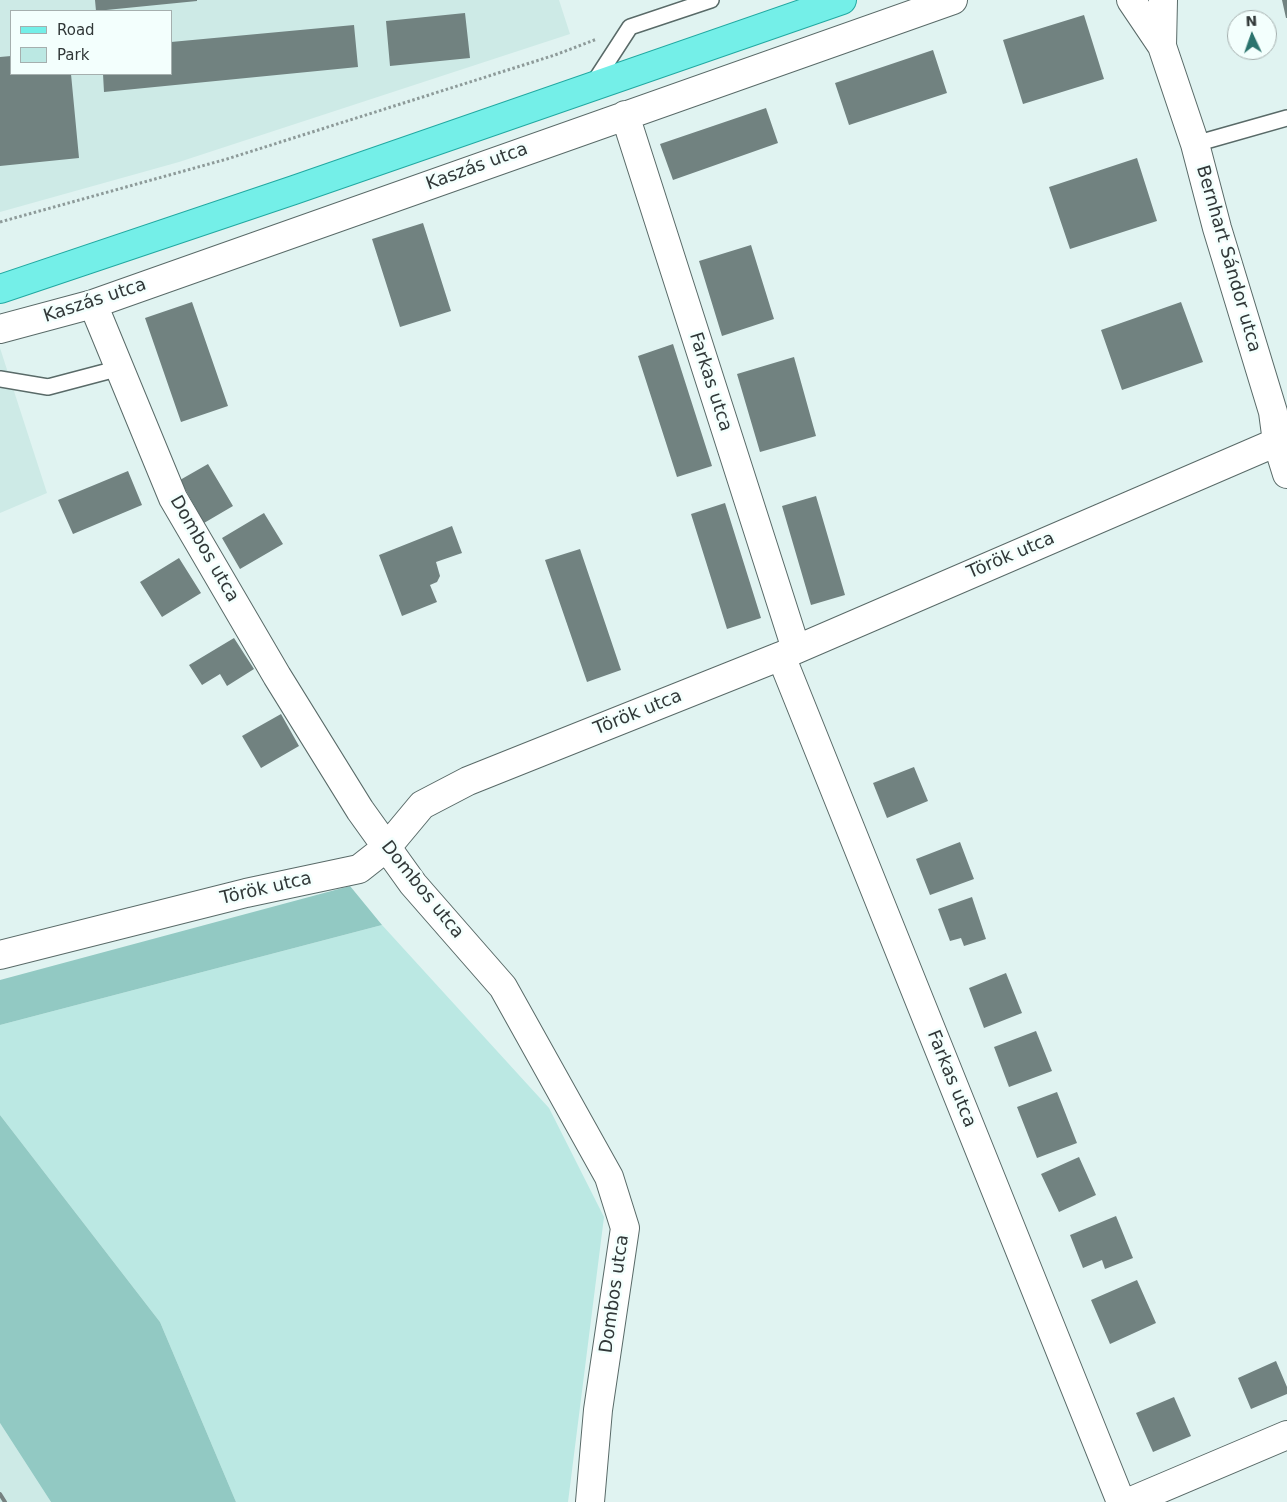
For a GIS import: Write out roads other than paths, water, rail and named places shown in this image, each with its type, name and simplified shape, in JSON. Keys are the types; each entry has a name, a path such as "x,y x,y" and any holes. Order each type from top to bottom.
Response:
{"main road":[{"path":"0,289 294,190 842,0"}],"street":[{"name":"Kaszás utca","path":"0,329 93,304 953,0"},
{"name":"Bernhart Sándor utca","path":"1130,0 1162,46 1195,144 1217,228 1280,408 1277,442 1287,474"},
{"name":"Bernhart Sándor utca","path":"1162,46 1163,0"},
{"name":"Farkas utca","path":"624,115 788,652 1121,1502"},
{"name":"Dombos utca","path":"93,304 173,498 277,676 360,810 413,884 503,987 609,1177 625,1228 598,1410 590,1502"},
{"name":"Török utca","path":"0,954 246,893 359,868 387,847 422,805 468,781 788,652 1277,442"},
{"path":"1128,1502 1287,1435"}],"lane":[{"path":"592,86 630,27 711,0"},
{"path":"1195,144 1287,118"},
{"path":"0,379 48,387 120,368"}],"railway":[{"path":"0,1494 5,1502"}]}
